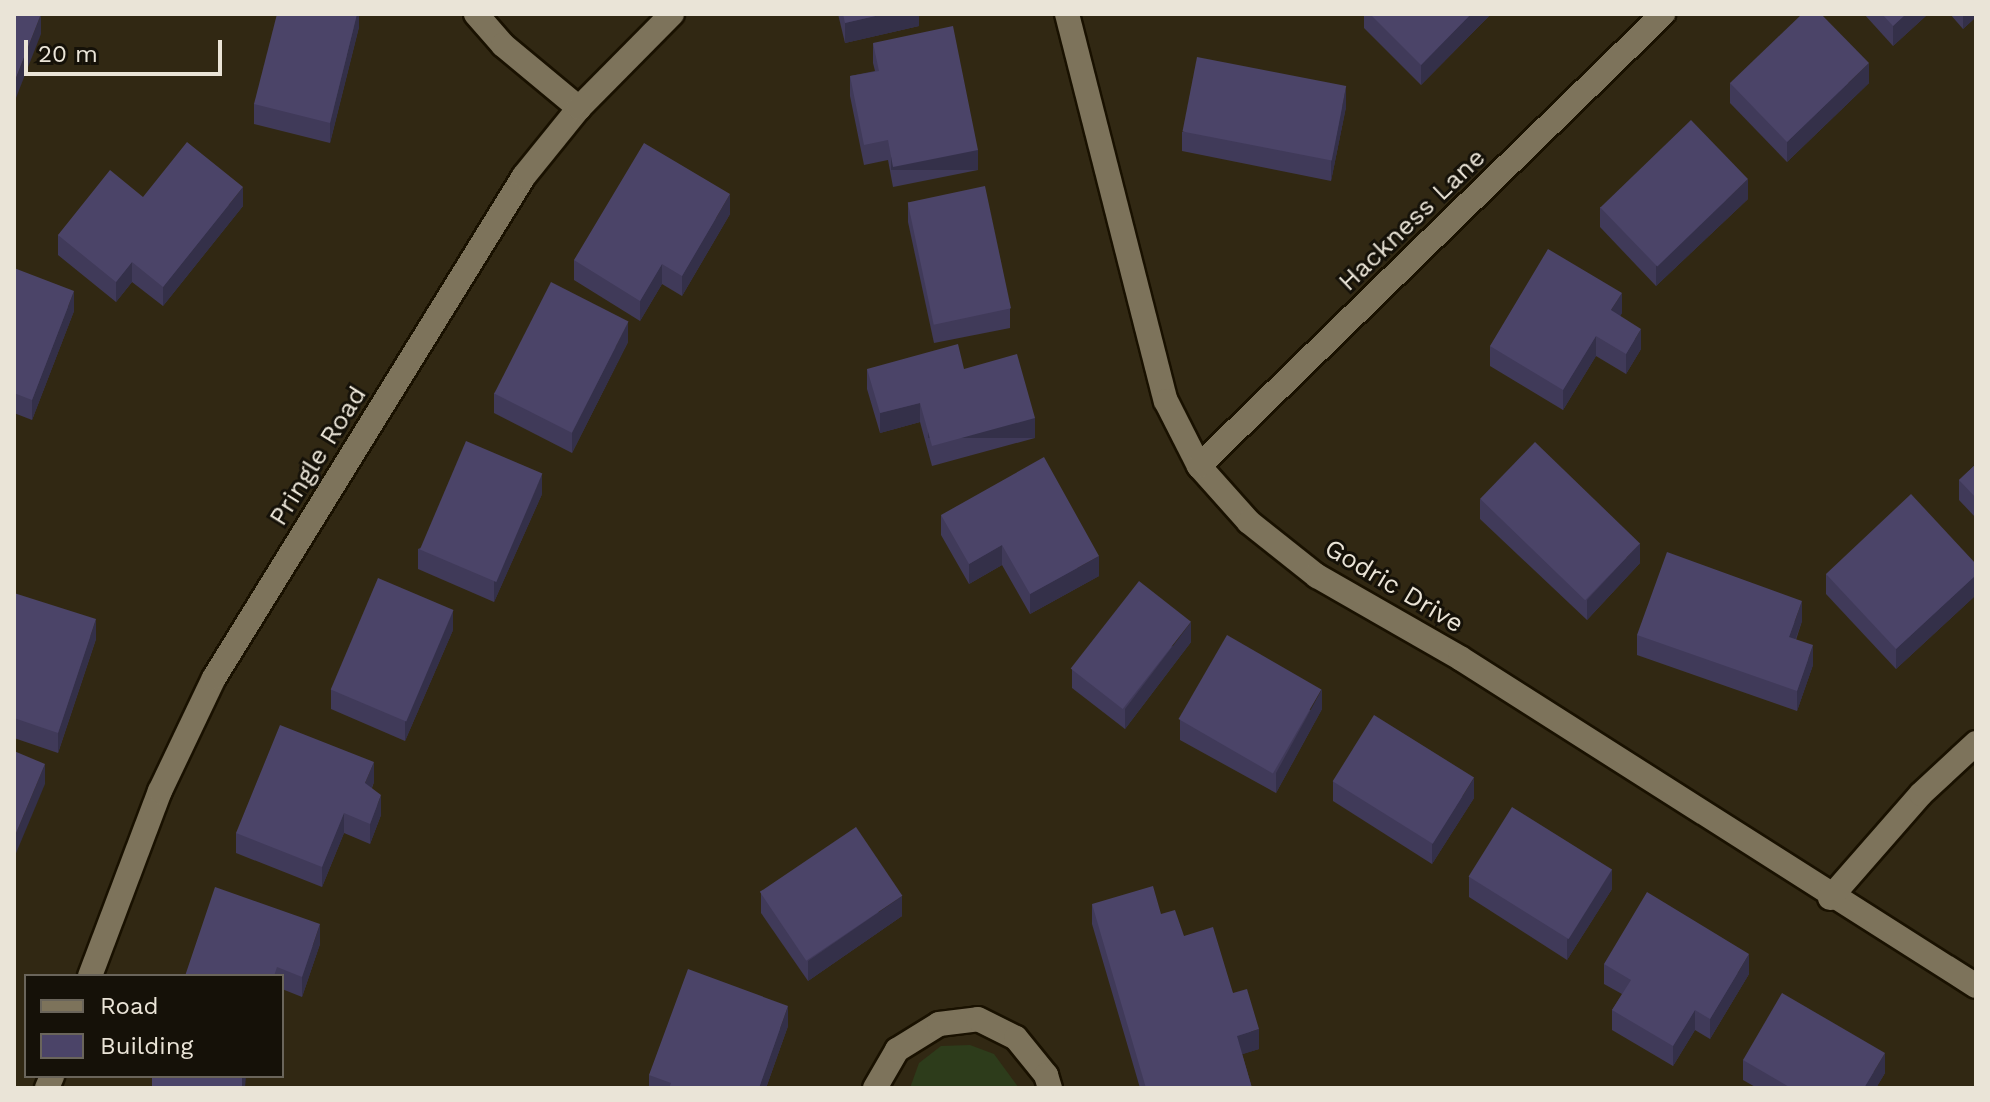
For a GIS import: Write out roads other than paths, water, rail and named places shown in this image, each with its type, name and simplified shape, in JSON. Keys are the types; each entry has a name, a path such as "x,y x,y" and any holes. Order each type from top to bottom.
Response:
{"street":[{"path":"476,14 503,45 579,108"},
{"name":"Pringle Road","path":"91,974 160,791 214,678 524,176 579,108 672,14"},
{"name":"Godric Drive","path":"1067,14 1150,354 1166,401 1199,466 1249,522 1317,576 1460,658 1830,898 1976,986"},
{"name":"Hackness Lane","path":"1199,466 1663,14"},
{"path":"1830,898 1921,794 1976,743"},
{"path":"875,1088 897,1050 939,1024 978,1019 1016,1038 1046,1075 1050,1088"}]}
